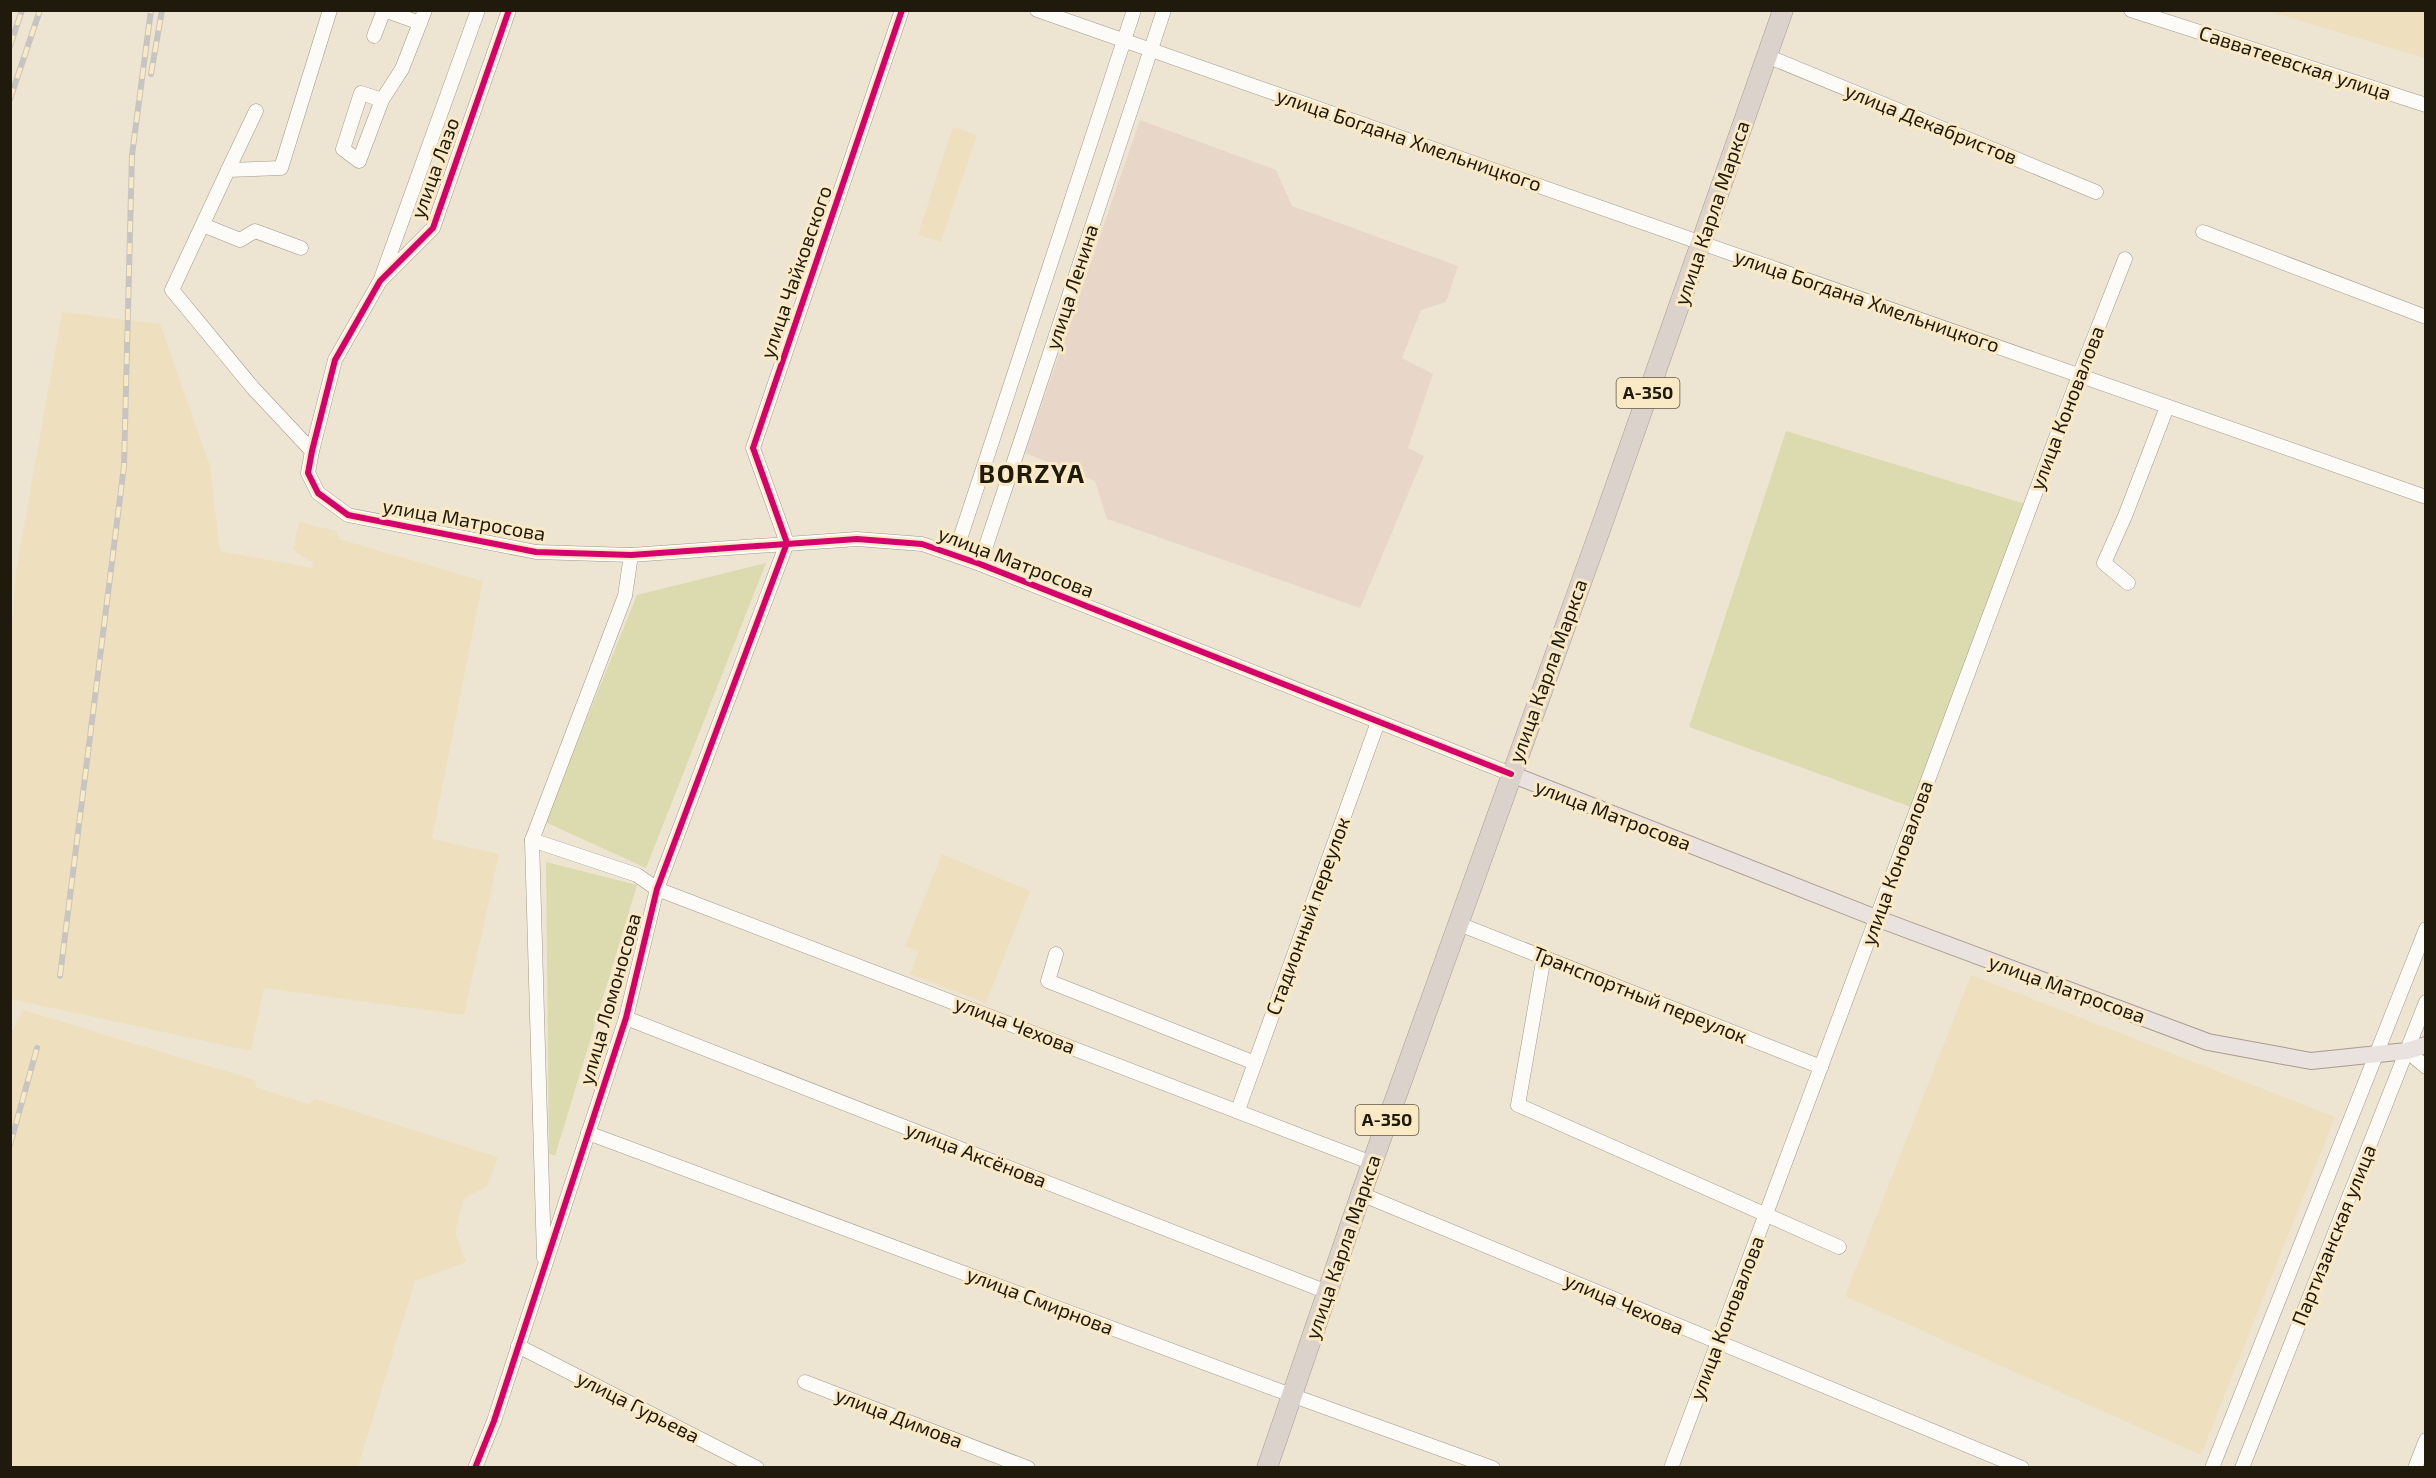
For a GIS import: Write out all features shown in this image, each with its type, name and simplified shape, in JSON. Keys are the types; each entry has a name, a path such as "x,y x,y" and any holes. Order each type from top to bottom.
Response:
{"highway":[{"name":"улица Карла Маркса","path":"1267,1467 1361,1194 1702,243 1783,10"}],"main road":[{"name":"улица Матросова","path":"1511,774 1876,918 2208,1042 2311,1061 2407,1051 2426,1045"}],"street":[{"path":"228,170 281,168 330,10"},
{"path":"374,36 384,10 423,17 402,69 382,100"},
{"path":"380,281 478,10"},
{"name":"улица Лазо","path":"312,451 335,360 380,281 433,228 508,10"},
{"name":"улица Чайковского","path":"788,543 753,448 902,10"},
{"name":"улица Богдана Хмельницкого","path":"1037,10 2426,497"},
{"name":"улица Ленина","path":"955,554 1134,10"},
{"name":"улица Ленина","path":"980,564 1164,10"},
{"name":"Савватеевская улица","path":"2131,10 2426,105"},
{"name":"улица Декабристов","path":"1767,56 2096,192"},
{"path":"256,111 172,290 253,388 312,451"},
{"path":"203,225 240,240 255,231 301,248"},
{"path":"2203,232 2426,317"},
{"name":"улица Коновалова","path":"1671,1467 2079,376 2125,259"},
{"path":"2128,583 2104,563 2125,516 2167,407"},
{"name":"улица Матросова","path":"312,451 308,473 318,493 348,515 536,552 632,555 687,553 857,539 922,544 955,554 1511,774"},
{"name":"улица Ломоносова","path":"475,1467 494,1421 626,1018 657,889 788,543"},
{"name":"улица Ломоносова","path":"544,1269 532,840 625,596 632,555"},
{"name":"Стадионный переулок","path":"1238,1110 1378,722"},
{"name":"улица Чехова","path":"532,840 637,875 657,889 1372,1163"},
{"name":"Транспортный переулок","path":"1459,924 1821,1067"},
{"path":"2212,1467 2426,929"},
{"path":"1056,954 1048,981 1255,1063"},
{"path":"1544,956 1518,1105 1839,1247"},
{"name":"Партизанская улица","path":"2242,1467 2426,1002"},
{"name":"улица Аксёнова","path":"626,1018 1327,1292"},
{"path":"2407,1051 2426,1067"},
{"name":"улица Смирнова","path":"588,1133 1291,1395 1493,1467"},
{"name":"улица Чехова","path":"1361,1194 2022,1467"},
{"name":"улица Гурьева","path":"518,1346 757,1467"},
{"name":"улица Димова","path":"805,1382 1028,1467"},
{"path":"2415,1467 2426,1440"}],"shaded area":[{"path":"2268,11 2425,11 2425,58"},
{"path":"1140,120 1276,170 1292,206 1458,266 1446,302 1421,310 1402,358 1433,374 1408,448 1424,456 1360,608 1107,519 1095,481 1025,453"},
{"path":"953,127 977,135 941,242 918,235"},
{"path":"62,312 160,324 210,466 220,551 312,568 313,563 293,550 299,522 336,531 339,539 483,581 432,839 499,854 464,1015 264,988 251,1051 11,999 11,642 16,571"},
{"path":"942,854 1030,891 986,1003 910,974 919,951 905,946"},
{"path":"1971,975 2335,1117 2201,1455 1845,1296"},
{"path":"23,1010 255,1080 256,1087 308,1104 316,1099 498,1157 487,1186 463,1199 455,1233 466,1262 415,1281 358,1467 11,1467 10,1035"}],"green space":[{"path":"1786,431 2025,504 1911,807 1689,727"},
{"path":"766,563 646,868 545,822 637,595"},
{"path":"546,862 637,885 555,1156 549,1153"}],"railway":[{"path":"10,46 22,10"},
{"path":"10,99 40,10"},
{"path":"60,976 124,466 132,155 151,10"},
{"path":"151,74 162,10"},
{"path":"10,1145 37,1048"}],"cycle path":[{"path":"509,10 433,228 380,281 335,360 308,473 318,493 348,515 536,552 631,555 857,539 922,544 980,564 1511,774"},
{"path":"475,1468 494,1421 626,1018 657,889 787,543 753,448 902,10"}],"district":[{"name":"BORZYA","path":"1032,474"}]}
